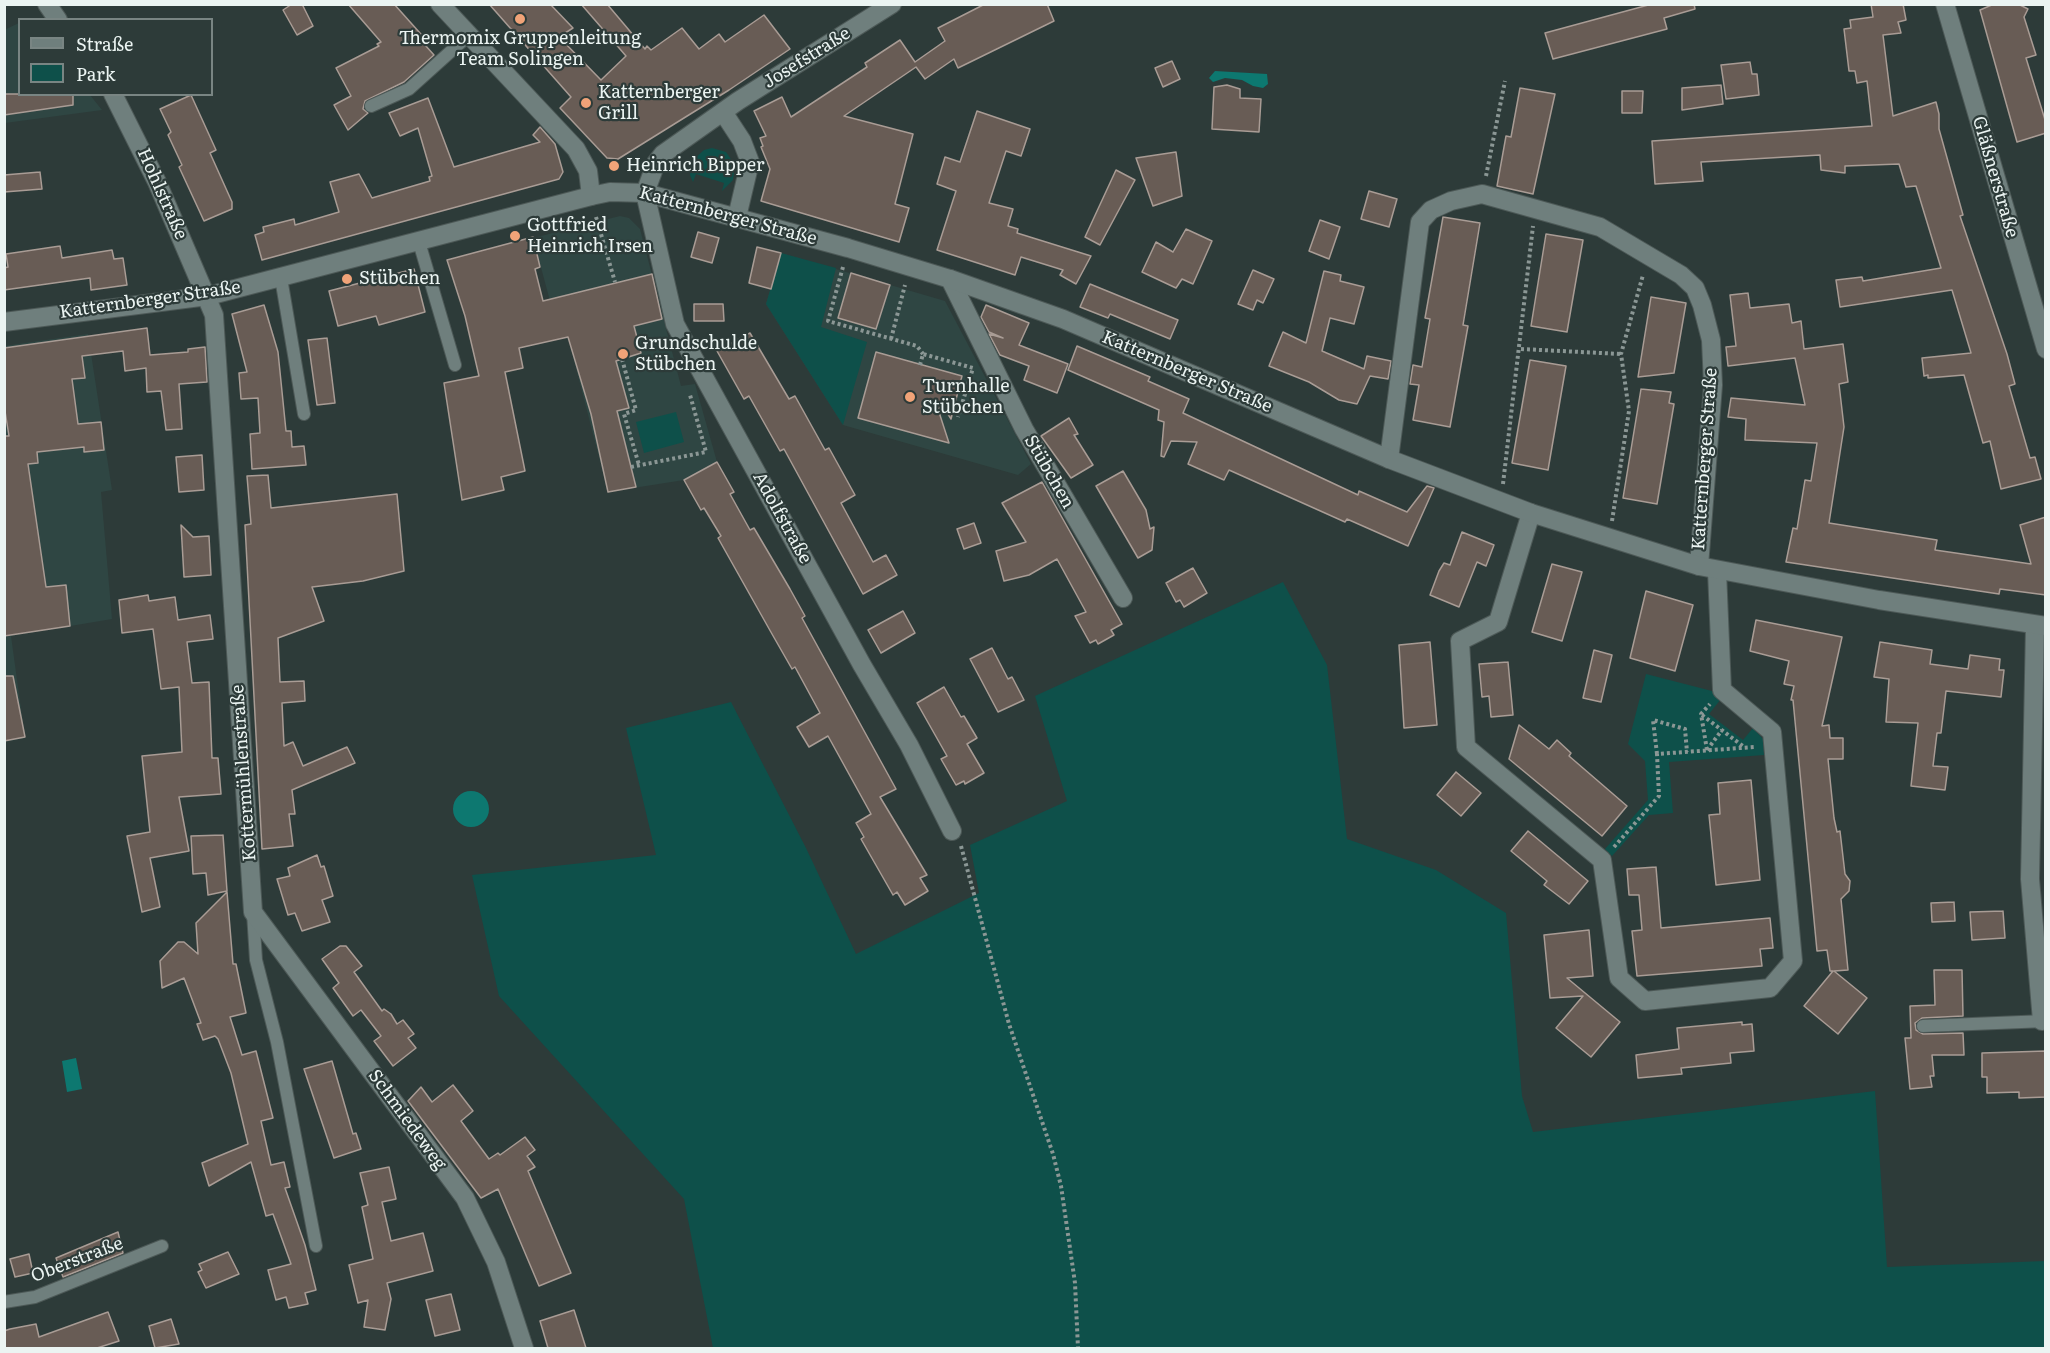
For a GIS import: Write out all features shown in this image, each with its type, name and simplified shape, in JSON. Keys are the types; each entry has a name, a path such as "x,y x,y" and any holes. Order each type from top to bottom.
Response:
{"street":[{"path":"47,4 57,18"},
{"path":"440,4 576,149 588,171 591,196"},
{"name":"Josefstraße","path":"645,193 656,163 663,154 723,112 892,4"},
{"name":"Gläßnerstraße","path":"1945,4 2038,295 2046,349"},
{"name":"Hohlstraße","path":"114,96 123,109 208,296"},
{"path":"723,112 742,141 750,162 737,217"},
{"name":"Katternberger Straße","path":"4,322 208,296 591,196 610,192 645,193 848,248 950,279 1063,319 1389,459 1532,513 1699,566 1717,571 2040,625"},
{"name":"Adolfstraße","path":"645,193 675,324 862,665 909,745 952,831"},
{"name":"Katternberger Straße","path":"1389,459 1420,222 1431,210 1450,201 1482,194 1600,227 1681,274 1695,288 1702,305 1711,340 1713,385 1699,566"},
{"name":"Stübchen","path":"950,279 1024,429 1123,598"},
{"name":"Kottermühlenstraße","path":"208,296 214,315 227,490 253,912"},
{"path":"1532,513 1498,622 1460,641 1466,747 1602,860 1619,978 1645,1001 1770,988 1793,961 1772,732 1722,690 1717,571"},
{"path":"2040,625 2030,879 2044,1021"},
{"name":"Schmiedeweg","path":"253,912 465,1198 496,1262 524,1348"}],"lane":[{"path":"371,106 409,90 469,35"},
{"path":"419,242 456,366"},
{"path":"281,278 304,414"},
{"name":"Kottermühlenstraße","path":"253,912 256,960 277,1042 316,1246"},
{"path":"1923,1026 2044,1021"},
{"name":"Oberstraße","path":"4,1302 35,1297 162,1246"}],"path":[{"path":"1482,194 1505,81"},
{"path":"596,217 615,282"},
{"path":"1500,501 1521,349 1533,228"},
{"path":"848,248 828,321 917,346 923,354 973,368 958,417"},
{"path":"891,339 910,266"},
{"path":"1610,538 1629,411 1621,354 1640,284"},
{"path":"1521,349 1621,354"},
{"path":"920,364 923,354"},
{"path":"622,359 636,410 624,414 639,465"},
{"path":"631,467 706,452 688,385"},
{"path":"1701,714 1722,690"},
{"path":"1701,714 1745,747"},
{"path":"1701,714 1707,750"},
{"path":"1602,860 1659,796 1653,720 1685,729 1687,752"},
{"path":"1707,750 1722,730"},
{"path":"1657,754 1773,746"},
{"path":"952,831 963,848 1009,1024 1053,1154 1075,1283 1078,1348"}],"shaded area":[{"path":"18,23 18,96 91,96 102,110 5,123 4,30"},
{"path":"1215,71 1267,74 1268,84 1263,88 1242,80 1225,78 1213,82 1209,78"},
{"name":"Grundschulde Stübchen","path":"620,216 629,218 640,229 681,386 695,384 717,462 684,480 608,492 567,333 556,323 533,238"},
{"path":"781,253 945,301 1031,464 1018,475 843,425 766,304"},
{"path":"88,334 112,490 101,492 112,619 11,636 25,738 5,742 4,346"},
{"path":"471,791 484,796 489,809 484,822 471,827 458,822 453,809 458,796"},
{"path":"76,1058 82,1089 67,1092 62,1061"}],"green space":[{"path":"712,148 726,152 735,165 733,180 722,191 724,183 696,174 693,182 690,175 693,160 704,150"},
{"path":"781,253 836,268 821,327 867,342 843,425 766,304"},
{"path":"676,412 684,442 644,453 636,422"},
{"path":"1283,582 1327,665 1347,839 1436,870 1506,913 1522,1096 1533,1132 1875,1091 1887,1267 2045,1261 2045,1348 713,1348 684,1199 499,996 472,875 656,855 626,728 731,702 806,848 856,954 979,893 970,845 1067,801 1035,696"},
{"path":"1646,674 1712,691 1721,699 1709,714 1743,740 1753,728 1763,739 1764,755 1669,762 1673,813 1649,815 1612,856 1605,849 1648,800 1645,761 1628,744"}],"building":[{"path":"292,4 302,4 313,26 297,35 283,10"},
{"path":"348,4 394,4 428,42 425,45 434,55 404,82 365,101 363,109 368,113 348,130 334,105 351,96 336,68 379,46 377,44 381,42"},
{"path":"489,4 550,4 573,28 559,37 601,80 626,56 581,4 607,4 645,49 647,46 651,50 682,28 699,49 719,34 725,42 764,15 790,49 618,159 607,158 560,108 571,97"},
{"path":"985,4 1047,4 1054,21 958,68 954,59 925,79 916,67 844,116 913,134 895,204 909,208 899,242 761,201 770,169 761,147 763,146 760,138 766,136 754,111 782,97 791,117 867,67 865,63 900,40 915,62 945,41 938,28"},
{"path":"1652,4 1694,4 1695,9 1664,18 1667,29 1553,59 1545,33"},
{"path":"1871,4 1903,4 1906,20 1898,22 1901,33 1883,35 1893,116 1936,102 1939,129 1963,215 1960,216 2007,354 2015,384 2009,386 2030,458 2035,457 2041,479 2001,489 1990,441 1983,443 1964,375 1928,378 1928,375 1924,376 1922,358 1971,353 1952,290 1840,307 1836,280 1862,277 1863,281 1941,268 1916,186 1906,187 1899,164 1845,166 1845,173 1821,170 1820,155 1701,162 1703,181 1655,184 1652,141 1872,126 1867,81 1857,83 1855,71 1849,71 1844,29 1851,28 1850,20 1873,17"},
{"path":"1994,4 2018,4 2028,9 2024,17 2036,55 2026,58 2046,123 2046,133 2017,142 1980,10"},
{"path":"1172,61 1180,79 1163,87 1155,68"},
{"path":"1750,62 1752,74 1757,74 1759,95 1726,99 1721,65"},
{"path":"1227,85 1240,89 1240,98 1261,99 1259,132 1212,129 1214,87"},
{"path":"1721,85 1723,104 1682,110 1682,88"},
{"path":"1520,88 1555,94 1533,194 1497,186 1506,136 1511,137"},
{"path":"1622,91 1643,91 1642,113 1622,113"},
{"path":"4,94 73,96 73,105 4,115"},
{"path":"191,96 216,150 210,153 232,202 232,209 204,221 179,167 182,165 168,135 171,132 160,109"},
{"path":"428,98 454,167 540,142 533,135 540,127 555,144 563,172 559,179 262,260 255,235 264,232 263,227 294,219 295,225 339,212 330,182 359,174 372,198 430,181 429,177 432,176 418,128 400,136 389,113"},
{"path":"977,111 1030,129 1021,156 1006,151 989,203 1013,209 1008,226 1018,229 1017,233 1091,256 1076,284 1060,275 1063,270 1021,257 1015,275 937,250 956,191 937,184 945,157 960,162"},
{"path":"1176,152 1182,196 1153,206 1136,158"},
{"path":"1116,170 1135,180 1100,245 1085,237"},
{"path":"40,172 42,189 4,192 4,175"},
{"path":"1369,191 1397,199 1389,227 1361,219"},
{"path":"1443,217 1480,223 1463,325 1468,326 1450,427 1413,420 1419,385 1410,384 1413,365 1422,367 1430,319 1425,318"},
{"path":"1320,220 1340,227 1329,259 1309,251"},
{"path":"1186,229 1212,241 1193,284 1182,279 1176,288 1142,272 1156,242 1173,252"},
{"path":"698,232 719,238 712,263 691,257"},
{"path":"1546,234 1583,240 1567,332 1531,326"},
{"path":"533,237 540,267 535,269 543,301 652,274 662,319 634,326 641,353 616,361 629,408 617,411 636,487 608,492 591,414 568,337 519,348 523,368 505,372 525,471 501,477 504,490 462,500 444,383 479,376 465,316 447,260"},
{"path":"60,246 62,258 112,250 114,259 123,258 127,285 91,290 90,278 4,290 4,268 8,267 6,254"},
{"path":"757,247 781,253 771,289 749,283"},
{"path":"414,269 425,312 379,325 376,316 338,326 329,291"},
{"path":"1253,270 1274,279 1263,303 1257,300 1253,310 1238,304"},
{"path":"1324,271 1341,275 1340,281 1364,287 1354,324 1330,318 1322,351 1364,369 1367,356 1391,361 1388,379 1370,376 1357,404 1339,400 1309,382 1269,366 1283,332 1306,343"},
{"path":"851,273 890,285 876,329 838,318"},
{"path":"1090,284 1178,320 1170,339 1110,314 1108,318 1080,307"},
{"path":"1748,293 1750,308 1789,304 1792,323 1801,321 1804,349 1843,344 1848,382 1839,384 1844,427 1829,523 1937,540 1935,550 2031,564 2020,525 2046,517 2046,595 2000,589 1999,594 1786,562 1793,528 1797,529 1805,480 1811,481 1817,443 1745,440 1746,419 1728,417 1731,398 1805,405 1795,358 1728,366 1726,347 1736,346 1730,295"},
{"path":"1651,297 1686,303 1674,373 1638,377"},
{"path":"694,304 723,304 724,321 694,321"},
{"path":"264,305 278,352 286,431 291,431 292,447 304,446 306,465 252,469 250,434 260,433 258,398 241,399 239,373 247,372 232,314"},
{"path":"986,305 1029,323 1019,345 1068,364 1057,393 1024,380 1029,366 1000,355 989,334 1003,338 989,332 981,317"},
{"path":"147,328 150,355 188,352 188,349 205,347 207,382 179,384 182,429 166,430 161,391 147,392 146,368 125,371 123,351 82,356 85,378 72,379 78,424 101,422 104,450 84,452 84,447 37,452 38,463 28,464 46,587 66,585 70,626 4,636 4,436 9,436 4,405 4,348"},
{"path":"750,333 789,399 795,396 825,450 829,448 855,495 841,503 873,562 886,555 897,575 863,594 784,449 780,451 749,396 744,399 717,351"},
{"path":"327,338 335,403 317,405 308,340"},
{"path":"1077,346 1150,377 1148,381 1189,399 1183,413 1358,495 1359,491 1407,512 1427,486 1434,488 1408,546 1347,519 1345,522 1229,470 1224,480 1188,464 1197,442 1171,441 1164,457 1161,456 1164,422 1158,420 1159,410 1068,370"},
{"name":"Turnhalle Stübchen","path":"876,352 962,376 951,419 943,406 938,409 949,443 858,418"},
{"path":"1530,360 1566,366 1548,470 1512,463"},
{"path":"1641,389 1671,392 1669,403 1674,404 1657,504 1623,498"},
{"path":"1069,418 1078,434 1074,435 1093,465 1071,478 1041,436"},
{"path":"202,455 204,490 179,492 176,457"},
{"path":"717,462 734,492 730,494 750,530 754,528 790,589 805,616 802,618 896,789 880,797 927,875 920,878 928,891 905,905 897,892 893,895 861,839 864,837 856,823 871,814 828,736 809,747 797,727 820,713 795,667 792,669 718,538 721,536 704,508 701,510 684,480"},
{"path":"1123,471 1146,510 1150,529 1154,527 1152,550 1138,558 1096,486"},
{"path":"268,475 271,508 397,494 404,571 363,581 312,587 324,621 278,638 280,682 304,681 305,701 282,703 284,746 293,742 303,766 347,747 355,763 292,790 295,814 289,814 293,846 262,849 245,525 251,524 247,476"},
{"path":"1042,482 1122,624 1111,630 1114,635 1098,644 1096,640 1090,643 1075,616 1086,612 1057,559 1029,575 1004,581 996,551 1026,542 1002,503"},
{"path":"974,523 981,543 964,549 957,529"},
{"path":"181,525 193,537 209,536 211,575 184,577"},
{"path":"1462,532 1494,545 1486,566 1477,562 1459,607 1430,595 1444,563 1450,565"},
{"path":"1552,564 1582,572 1562,641 1532,632"},
{"path":"1193,568 1207,593 1184,607 1180,600 1176,602 1166,583"},
{"path":"1646,591 1693,605 1675,671 1630,658"},
{"path":"148,595 149,601 175,597 178,620 210,615 213,639 187,642 192,683 209,682 212,758 218,758 221,794 179,797 189,851 150,858 160,907 142,912 127,836 150,832 142,756 182,752 179,687 161,689 153,629 122,633 119,600"},
{"path":"903,611 915,633 881,653 868,630"},
{"path":"1756,620 1842,637 1822,726 1829,725 1830,738 1843,738 1843,759 1828,759 1834,818 1837,832 1840,831 1845,874 1850,881 1849,891 1841,899 1848,970 1834,971 1867,998 1838,1034 1804,1006 1833,971 1830,971 1827,950 1817,951 1793,700 1791,700 1794,686 1784,684 1789,661 1750,651"},
{"path":"1430,642 1437,725 1404,728 1399,645"},
{"path":"1880,642 1932,650 1930,664 1968,669 1970,655 2000,659 1999,670 2004,670 2001,697 1946,691 1941,733 1937,733 1933,766 1948,767 1945,790 1911,786 1918,723 1886,722 1889,679 1874,677"},
{"path":"992,648 1008,679 1012,677 1024,700 998,712 970,659"},
{"path":"1594,650 1612,655 1601,702 1583,698"},
{"path":"1508,662 1513,715 1491,717 1489,696 1482,697 1479,664"},
{"path":"4,676 13,676 25,737 4,741"},
{"path":"944,687 961,717 964,716 977,738 967,744 984,773 965,784 964,781 956,785 941,759 947,756 917,703"},
{"path":"1519,725 1549,749 1557,740 1571,753 1569,756 1627,806 1602,836 1509,759"},
{"path":"1456,772 1481,793 1461,816 1437,795"},
{"path":"1751,780 1760,880 1716,885 1709,815 1720,814 1718,783"},
{"path":"1528,831 1588,881 1569,904 1544,885 1547,881 1511,851"},
{"path":"223,835 227,891 208,895 206,873 193,874 191,836"},
{"path":"317,855 321,867 324,866 333,896 322,900 330,922 302,931 295,913 288,915 277,879 290,876 288,868"},
{"path":"1656,867 1661,928 1770,918 1773,948 1760,949 1762,966 1637,976 1632,931 1642,930 1639,895 1629,895 1627,869"},
{"path":"227,892 233,964 236,964 246,1013 230,1017 242,1055 256,1051 273,1118 261,1121 271,1165 284,1162 290,1187 285,1188 305,1245 316,1290 305,1293 308,1304 289,1308 286,1297 276,1300 268,1270 291,1264 273,1214 266,1216 251,1162 209,1186 202,1163 248,1144 231,1073 218,1039 215,1036 203,1040 197,1024 201,1023 184,978 162,988 160,961 178,942 184,942 198,954 196,923"},
{"path":"1954,902 1955,921 1932,922 1931,903"},
{"path":"2003,911 2005,938 1972,940 1970,912"},
{"path":"1589,930 1593,976 1567,978 1620,1022 1591,1057 1556,1028 1583,996 1550,998 1544,935"},
{"path":"340,946 346,946 362,966 354,972 382,1011 384,1009 391,1014 397,1024 403,1020 414,1034 408,1038 416,1048 393,1066 374,1041 381,1036 361,1010 353,1016 333,988 339,983 322,959"},
{"path":"1934,970 1962,970 1963,1016 1922,1018 1915,1023 1916,1030 1923,1034 1963,1033 1964,1055 1932,1055 1934,1076 1930,1076 1932,1087 1910,1089 1905,1038 1911,1038 1910,1006 1935,1005"},
{"path":"1742,1022 1742,1025 1752,1024 1754,1051 1730,1053 1731,1063 1681,1068 1682,1074 1638,1078 1636,1055 1679,1049 1677,1028"},
{"path":"2046,1051 2046,1097 2019,1098 2019,1092 1987,1093 1987,1077 1982,1077 1982,1053"},
{"path":"332,1061 353,1134 356,1133 361,1149 334,1158 304,1069"},
{"path":"453,1085 473,1111 461,1121 489,1159 498,1153 500,1155 525,1137 535,1150 527,1156 535,1167 528,1171 571,1273 539,1286 498,1189 481,1198 408,1101 421,1087 432,1102"},
{"path":"389,1167 396,1199 382,1202 391,1241 423,1233 433,1271 387,1283 391,1299 385,1330 364,1327 368,1300 358,1303 349,1265 373,1259 362,1207 368,1205 360,1173"},
{"path":"118,1232 123,1253 63,1277 56,1258"},
{"path":"228,1252 239,1274 206,1288 198,1272 202,1270 199,1264"},
{"path":"29,1254 33,1273 15,1277 10,1259"},
{"path":"451,1294 460,1330 435,1336 426,1300"},
{"path":"574,1310 586,1348 548,1348 540,1321"},
{"path":"108,1312 119,1341 97,1348 4,1348 4,1331 36,1324 39,1337"},
{"path":"171,1319 179,1344 155,1348 149,1326"}],"place":[{"name":"Thermomix Gruppenleitung Team Solingen","path":"520,19"},
{"name":"Katternberger Grill","path":"586,103"},
{"name":"Heinrich Bipper","path":"614,166"},
{"name":"Gottfried Heinrich Irsen","path":"515,236"},
{"name":"Stübchen","path":"347,279"},
{"name":"Grundschulde Stübchen","path":"623,354"},
{"name":"Turnhalle Stübchen","path":"910,397"}]}
